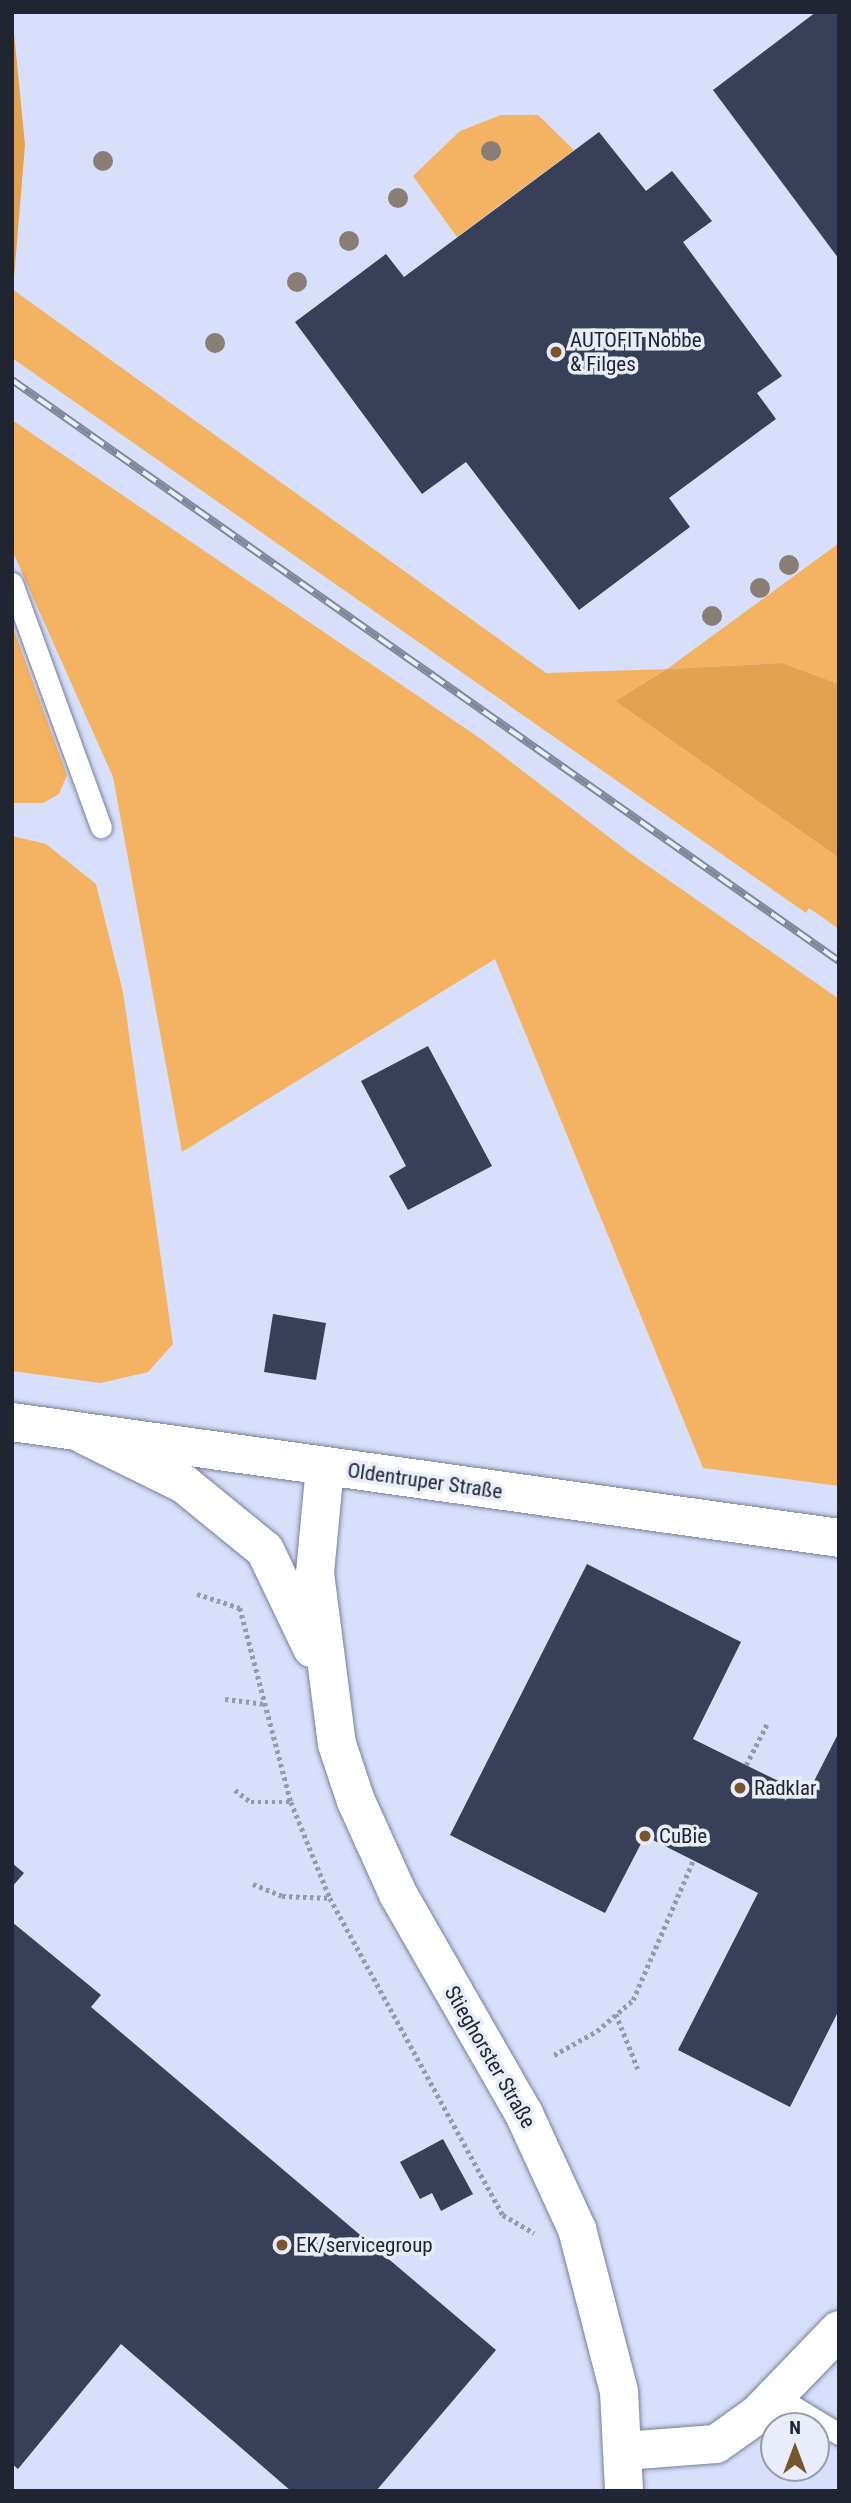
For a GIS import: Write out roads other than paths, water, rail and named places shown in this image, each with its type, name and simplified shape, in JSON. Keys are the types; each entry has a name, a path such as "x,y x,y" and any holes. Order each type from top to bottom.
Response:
{"street":[{"name":"Oldentruper Straße","path":"12,1422 839,1538"},
{"name":"Stieghorster Straße","path":"79,1433 184,1484 265,1550 325,1674"},
{"name":"Stieghorster Straße","path":"326,1467 315,1573 325,1674 337,1744 370,1837 524,2114 577,2229 610,2340 624,2451 624,2491"},
{"path":"624,2451 716,2444 780,2393 839,2330"}],"lane":[{"path":"12,583 101,827"},
{"path":"780,2393 839,2434"}],"railway":[{"path":"12,380 839,961"}],"place":[{"name":"AUTOFIT Nobbe & Filges","path":"556,352"},
{"name":"Radklar","path":"740,1788"},
{"name":"CuBie","path":"645,1836"},
{"name":"EK/servicegroup","path":"282,2245"}]}
